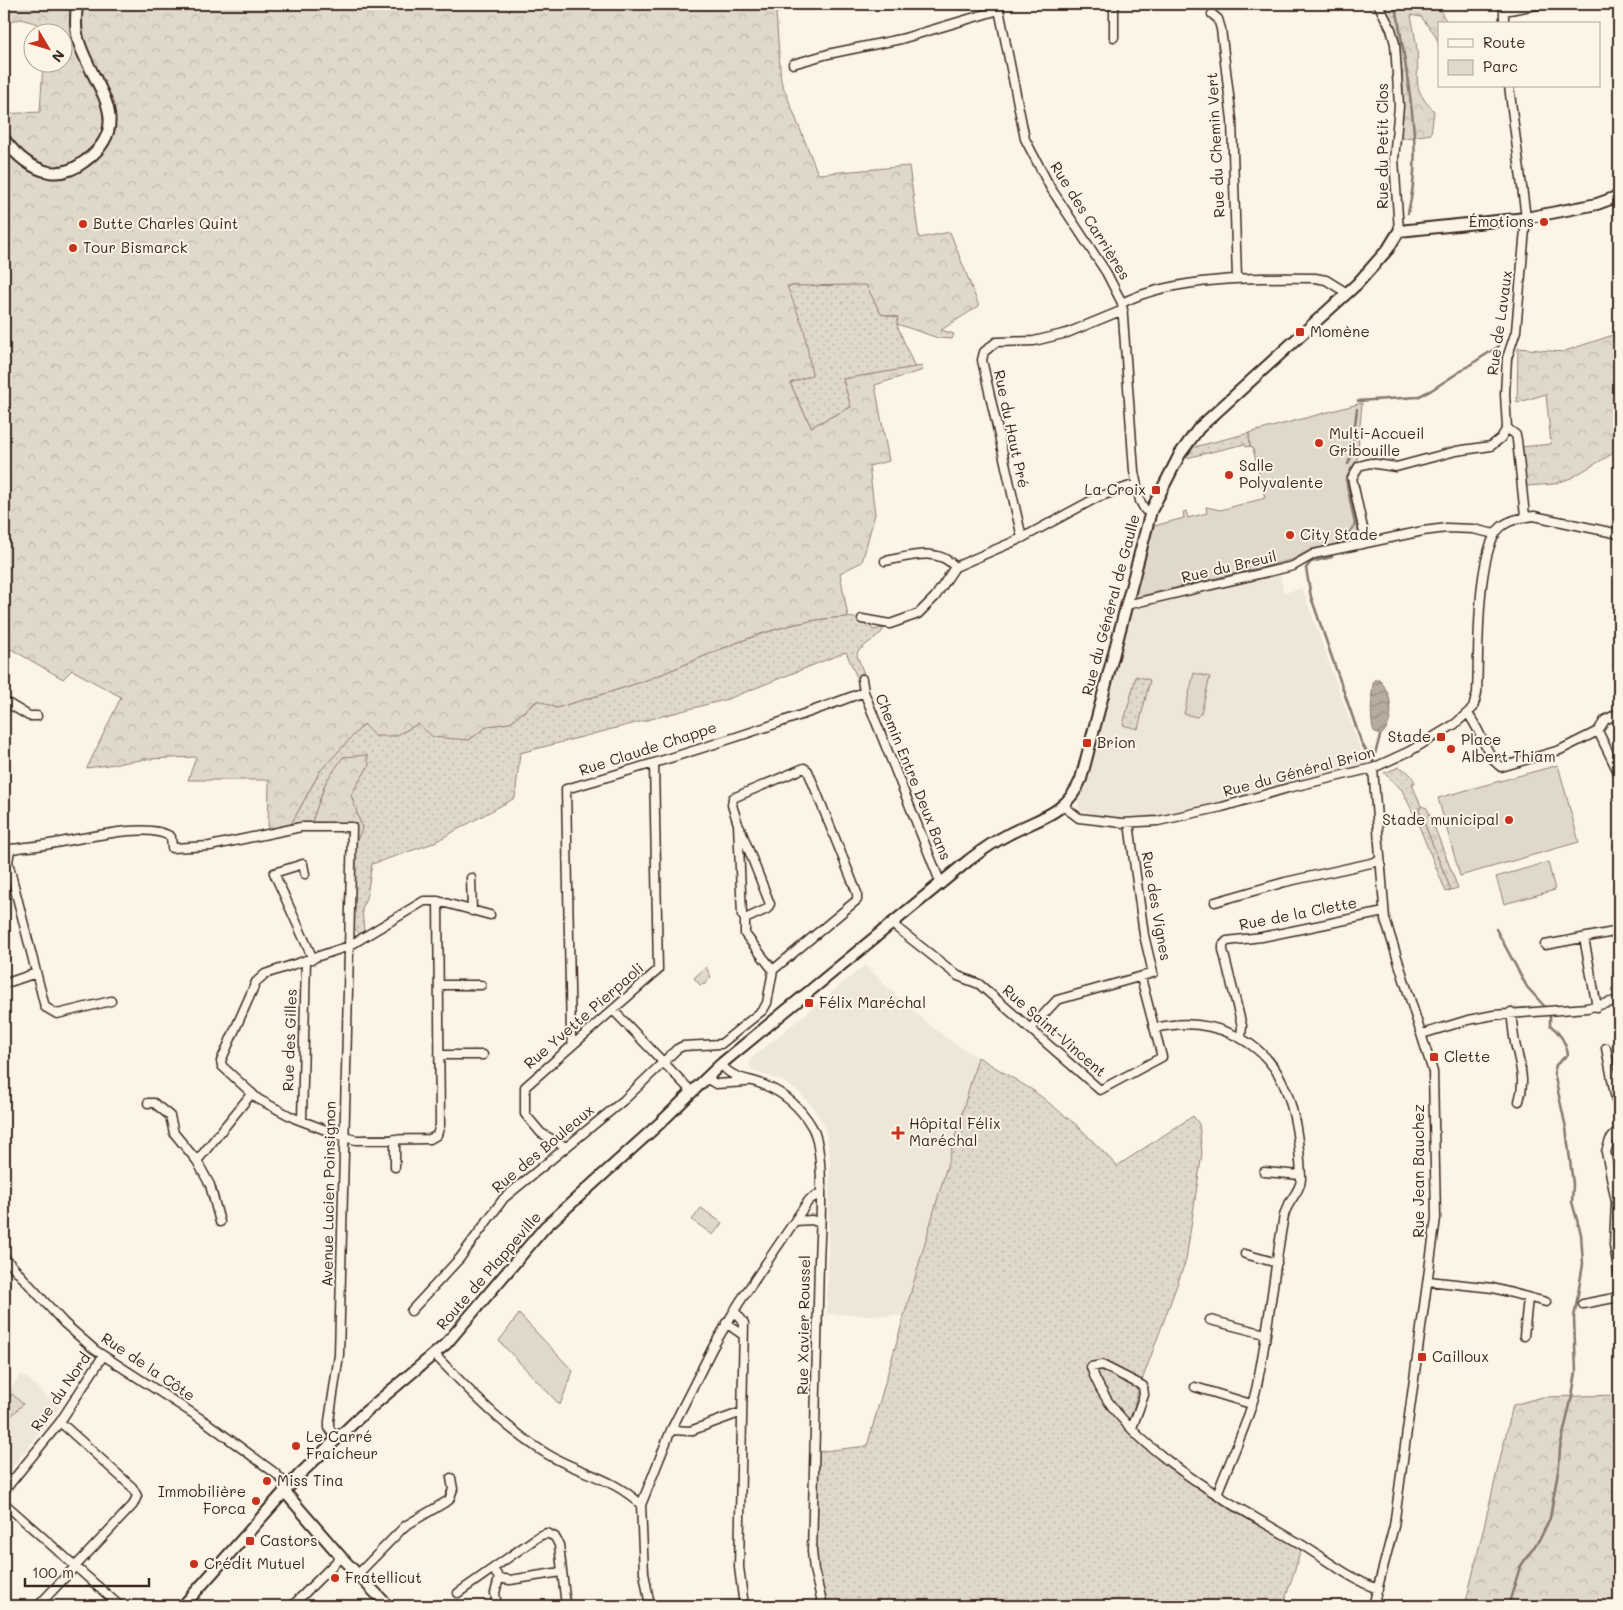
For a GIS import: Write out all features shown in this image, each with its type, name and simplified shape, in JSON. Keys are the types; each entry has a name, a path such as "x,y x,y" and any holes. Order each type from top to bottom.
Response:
{"street":[{"path":"4,139 22,158 43,170 53,172 73,169 83,163 94,153 105,138 110,123 106,98 79,40 77,4"},
{"path":"1114,4 1114,37"},
{"name":"Rue du Petit Clos","path":"1378,4 1391,29 1395,44 1399,106 1395,131 1395,181 1399,231"},
{"path":"1504,22 1503,7 1542,4"},
{"path":"793,64 828,54 901,39 998,7"},
{"name":"Rue des Carrières","path":"998,7 1025,139 1050,187 1106,272 1123,307 1136,484 1140,501 1145,510 1151,511"},
{"name":"Rue du Chemin Vert","path":"1212,14 1218,19 1221,29 1231,113 1237,278"},
{"name":"Rue de Lavaux","path":"1510,88 1526,218 1516,331 1506,358 1505,394 1507,428 1516,434 1518,440 1525,516"},
{"path":"1399,231 1526,218 1589,206 1619,196"},
{"name":"Rue du Général de Gaulle","path":"857,952 984,849 1063,806 1072,798 1081,779 1151,511 1180,454 1199,428 1347,293 1383,255 1399,231"},
{"name":"Rue du Haut Pré","path":"1022,538 982,360 984,352 996,342 1034,341 1067,333 1157,291 1237,278 1315,278 1326,280 1347,293"},
{"path":"1366,542 1352,478 1359,466 1370,463 1396,466 1456,451 1491,446 1501,438 1507,428"},
{"path":"862,619 890,624 909,618 927,607 955,567 1022,538 1098,497 1136,484"},
{"path":"1619,534 1534,516 1525,516 1502,526 1495,534 1489,546 1482,578 1476,701 1468,714 1477,724 1494,761 1501,767 1560,750 1598,731 1605,720 1619,714"},
{"name":"Rue du Breuil","path":"1126,605 1293,566 1314,554 1366,542 1447,528 1473,529 1495,534"},
{"path":"885,561 930,554 944,557 955,567"},
{"name":"Chemin Entre Deux Bans","path":"862,679 864,692 941,884"},
{"name":"Rue Claude Chappe","path":"573,1044 569,988 566,789 654,764 864,692"},
{"path":"4,701 29,716 37,716"},
{"name":"Rue du Général Brion","path":"1063,806 1079,818 1129,823 1184,816 1373,768 1445,730 1468,714"},
{"path":"1598,731 1619,774"},
{"name":"Rue Yvette Pierpaoli","path":"566,1147 541,1133 525,1114 525,1087 658,970 654,764"},
{"path":"738,824 742,915 745,919 745,934 773,970 852,906 857,900 857,893 806,769 802,768 733,798 732,804 738,824 770,904 768,909 745,919"},
{"name":"Rue Jean Bauchez","path":"1373,768 1384,912 1432,1072 1436,1218 1394,1526 1373,1606"},
{"name":"Rue des Vignes","path":"1030,1029 1057,1000 1141,978 1153,973 1144,935 1129,823"},
{"name":"Avenue Lucien Poinsignon","path":"7,848 37,847 127,831 165,833 171,837 172,848 227,844 301,827 352,827 339,1355 329,1421 329,1428 336,1439"},
{"path":"7,848 8,862 45,1007 57,1014 111,1002"},
{"path":"1215,902 1285,882 1380,861"},
{"path":"305,874 303,864 274,873 309,959"},
{"path":"471,878 472,911"},
{"path":"438,901 440,1125 437,1135 430,1139 395,1140 356,1140 344,1137 258,1099 222,1066 222,1061 256,982 265,974 349,946 424,901 438,901 490,914"},
{"name":"Rue de la Clette","path":"1241,1037 1242,1026 1223,950 1227,942 1262,937 1384,912"},
{"name":"Rue Saint-Vincent","path":"892,924 958,976 979,984 1100,1090 1162,1057 1141,978"},
{"path":"1545,945 1619,932"},
{"path":"1584,938 1597,1007"},
{"name":"Route de Plappeville","path":"183,1606 286,1489 336,1439 434,1355 457,1332 545,1227 721,1064 857,952"},
{"name":"Rue des Gilles","path":"302,1120 309,959"},
{"name":"Rue des Bouleaux","path":"411,1311 460,1258 504,1198 624,1100 682,1046 722,1044 763,1010 767,1003 773,970"},
{"path":"4,984 36,973"},
{"path":"438,985 481,985"},
{"path":"1422,1034 1468,1020 1511,1012 1597,1007 1619,1000"},
{"path":"613,1010 692,1092"},
{"path":"1511,1012 1516,1051 1521,1063 1523,1089 1519,1101"},
{"path":"1155,1028 1173,1023 1202,1025 1216,1027 1241,1037 1270,1062 1286,1089 1294,1120 1301,1175 1300,1185 1285,1210 1258,1381 1217,1494"},
{"path":"1606,1048 1619,1115 1619,1131 1610,1140 1606,1152 1615,1189 1618,1214 1614,1245 1619,1275"},
{"path":"439,1055 483,1054"},
{"name":"Rue Xavier Roussel","path":"721,1064 730,1074 748,1082"},
{"name":"Rue Xavier Roussel","path":"706,1078 716,1084 748,1082 763,1084 777,1091 791,1101 810,1124 818,1144 820,1223 812,1551 823,1606"},
{"path":"197,1161 252,1093"},
{"path":"148,1103 154,1103 170,1116 174,1133 197,1161 210,1185 220,1222"},
{"path":"395,1140 395,1167"},
{"path":"1264,1172 1301,1175"},
{"path":"650,1606 644,1573 641,1505 671,1430 734,1310 809,1200 820,1194"},
{"path":"794,1222 812,1220 820,1223"},
{"path":"1245,1254 1277,1262"},
{"name":"Rue de la Côte","path":"4,1257 64,1323 103,1356 206,1422 275,1473 286,1489"},
{"path":"1428,1281 1493,1288 1546,1302"},
{"path":"1583,1304 1619,1297"},
{"path":"1524,1336 1528,1298"},
{"path":"734,1310 744,1323 739,1567 744,1606"},
{"path":"1210,1320 1265,1334"},
{"path":"726,1323 743,1335"},
{"path":"434,1355 486,1406 538,1449 571,1468 617,1485 641,1505"},
{"name":"Rue du Nord","path":"4,1491 60,1422 103,1356"},
{"path":"1132,1428 1144,1394 1143,1386 1102,1365 1091,1367 1094,1377 1110,1404 1132,1428 1180,1470 1217,1494 1378,1589"},
{"path":"1195,1387 1251,1404"},
{"path":"671,1430 690,1431 742,1412"},
{"path":"38,1606 133,1505 137,1496 132,1487 60,1422"},
{"path":"357,1574 405,1526 449,1500 454,1489 451,1478"},
{"path":"286,1489 341,1557 388,1606"},
{"path":"4,1503 120,1606"},
{"path":"458,1593 539,1536 547,1534 558,1541 566,1606"},
{"path":"292,1606 341,1557"},
{"path":"493,1569 499,1578 496,1593 497,1606"},
{"path":"499,1578 510,1580 561,1572"}],"shaded area":[{"path":"1280,573 1284,593 1302,588 1366,765 1291,782 1220,804 1164,816 1105,817 1079,810 1078,800 1129,608"},
{"name":"Hôpital Félix Maréchal","path":"865,965 903,1002 942,1035 992,1067 912,1316 827,1314 830,1163 823,1123 812,1106 798,1091 781,1080 755,1072 749,1065 751,1059 759,1052"},
{"path":"22,1374 60,1408 7,1473 4,1470 4,1397"}],"green space":[{"path":"4,4 810,4 776,13 781,81 818,174 909,166 919,238 950,232 979,306 941,330 954,334 952,339 938,338 897,324 898,317 881,314 866,285 787,286 804,329 812,375 790,383 811,427 851,407 843,379 922,366 923,370 875,385 889,461 869,466 875,514 862,562 840,573 848,617 823,619 775,629 649,679 556,708 538,700 509,723 488,726 469,740 433,737 418,724 395,736 374,736 364,724 320,771 289,828 268,830 269,780 188,780 196,757 148,759 87,768 121,697 72,670 63,679 4,645 4,114 40,112 42,72 72,72 72,22 31,22 21,19 4,22"},
{"path":"1382,4 1440,4 1438,7 1447,22 1438,22 1438,42 1434,33 1421,17 1411,15 1417,50 1419,89 1434,111 1431,134 1399,139 1403,105 1402,70 1395,36"},
{"path":"866,284 881,314 899,318 897,325 915,368 843,379 851,407 811,427 790,383 787,286"},
{"path":"1619,333 1613,372 1614,379 1619,382 1619,450 1571,478 1554,484 1526,486 1521,447 1551,444 1546,394 1517,403 1518,348 1562,352"},
{"path":"1362,403 1357,460 1350,469 1358,530 1356,538 1352,541 1312,549 1291,560 1133,598 1154,526 1184,518 1183,512 1186,511 1188,518 1207,513 1206,507 1220,510 1265,498 1253,449 1250,446 1249,433"},
{"path":"1249,433 1250,446 1246,447 1245,444 1186,458 1194,447"},
{"path":"848,617 866,622 873,630 884,628 881,633 858,651 857,655 865,677 858,680 846,652 728,699 520,753 515,798 431,844 372,864 367,895 362,909 364,931 360,934 349,923 352,838 362,828 351,795 369,765 326,782 310,827 289,828 320,771 364,724 395,736 418,724 469,740 488,726 509,723 539,700 556,708 649,679 776,629 823,619"},
{"path":"1194,673 1210,677 1201,713 1197,717 1184,714"},
{"path":"1136,676 1150,680 1138,729 1123,725"},
{"path":"367,755 369,765 351,795 362,828 358,838 352,838 352,827 310,827 326,782 343,757"},
{"name":"Stade municipal","path":"1558,765 1579,842 1460,876 1438,798"},
{"path":"1399,767 1409,773 1415,783 1412,784 1421,806 1419,810 1451,890 1446,892 1402,790 1384,773"},
{"path":"1421,806 1427,808 1458,888 1451,890 1419,810"},
{"path":"1548,862 1555,890 1504,904 1496,877"},
{"path":"706,967 711,977 705,984 700,985 694,978"},
{"path":"978,1057 1034,1091 1079,1127 1117,1166 1193,1116 1199,1124 1202,1153 1186,1260 1136,1397 1132,1418 1129,1418 1126,1424 1204,1489 1302,1547 1283,1606 823,1606 814,1570 815,1452 867,1446"},
{"path":"701,1208 722,1223 713,1235 692,1220"},
{"path":"519,1314 573,1371 560,1405 499,1341"},
{"path":"12,1394 23,1404 8,1419 4,1415 4,1403"},
{"path":"1619,1395 1619,1606 1465,1606 1513,1405 1542,1397"}],"water":[{"path":"1374,680 1379,680 1384,686 1391,708 1389,724 1380,736 1374,731 1372,722"}],"waterway":[{"path":"1393,4 1398,17 1406,65 1414,140 1413,189 1408,213"},
{"path":"1358,401 1417,397 1430,391 1499,346"},
{"path":"1348,464 1351,457 1357,409"},
{"path":"1337,544 1355,524 1346,479"},
{"path":"1332,557 1311,562 1306,568 1311,597 1362,744 1373,762"},
{"path":"1373,761 1380,736"},
{"path":"1496,929 1527,987 1546,1008"},
{"path":"1508,1606 1520,1567 1541,1537 1550,1518 1560,1448 1576,1372 1574,1318 1583,1264 1581,1234 1572,1202 1573,1184 1566,1128 1554,1073 1556,1065 1568,1054 1562,1038 1550,1025 1550,1015"},
{"path":"1417,1603 1429,1606"}],"place":[{"name":"Émotions","path":"1544,222"},
{"name":"Butte Charles Quint","path":"83,224"},
{"name":"Tour Bismarck","path":"73,248"},
{"name":"Momène","path":"1300,332"},
{"name":"Multi-Accueil Gribouille","path":"1319,443"},
{"name":"Salle Polyvalente","path":"1229,475"},
{"name":"La Croix","path":"1156,490"},
{"name":"City Stade","path":"1290,535"},
{"name":"Stade","path":"1441,737"},
{"name":"Brion","path":"1087,743"},
{"name":"Place Albert Thiam","path":"1451,749"},
{"name":"Stade municipal","path":"1509,820"},
{"name":"Félix Maréchal","path":"809,1003"},
{"name":"Clette","path":"1434,1057"},
{"name":"Hôpital Félix Maréchal","path":"898,1133"},
{"name":"Cailloux","path":"1422,1357"},
{"name":"Le Carré Fraicheur","path":"296,1446"},
{"name":"Miss Tina","path":"267,1481"},
{"name":"Immobilière Forca","path":"256,1501"},
{"name":"Castors","path":"250,1541"},
{"name":"Crédit Mutuel","path":"194,1564"},
{"name":"Fratellicut","path":"335,1578"}]}
